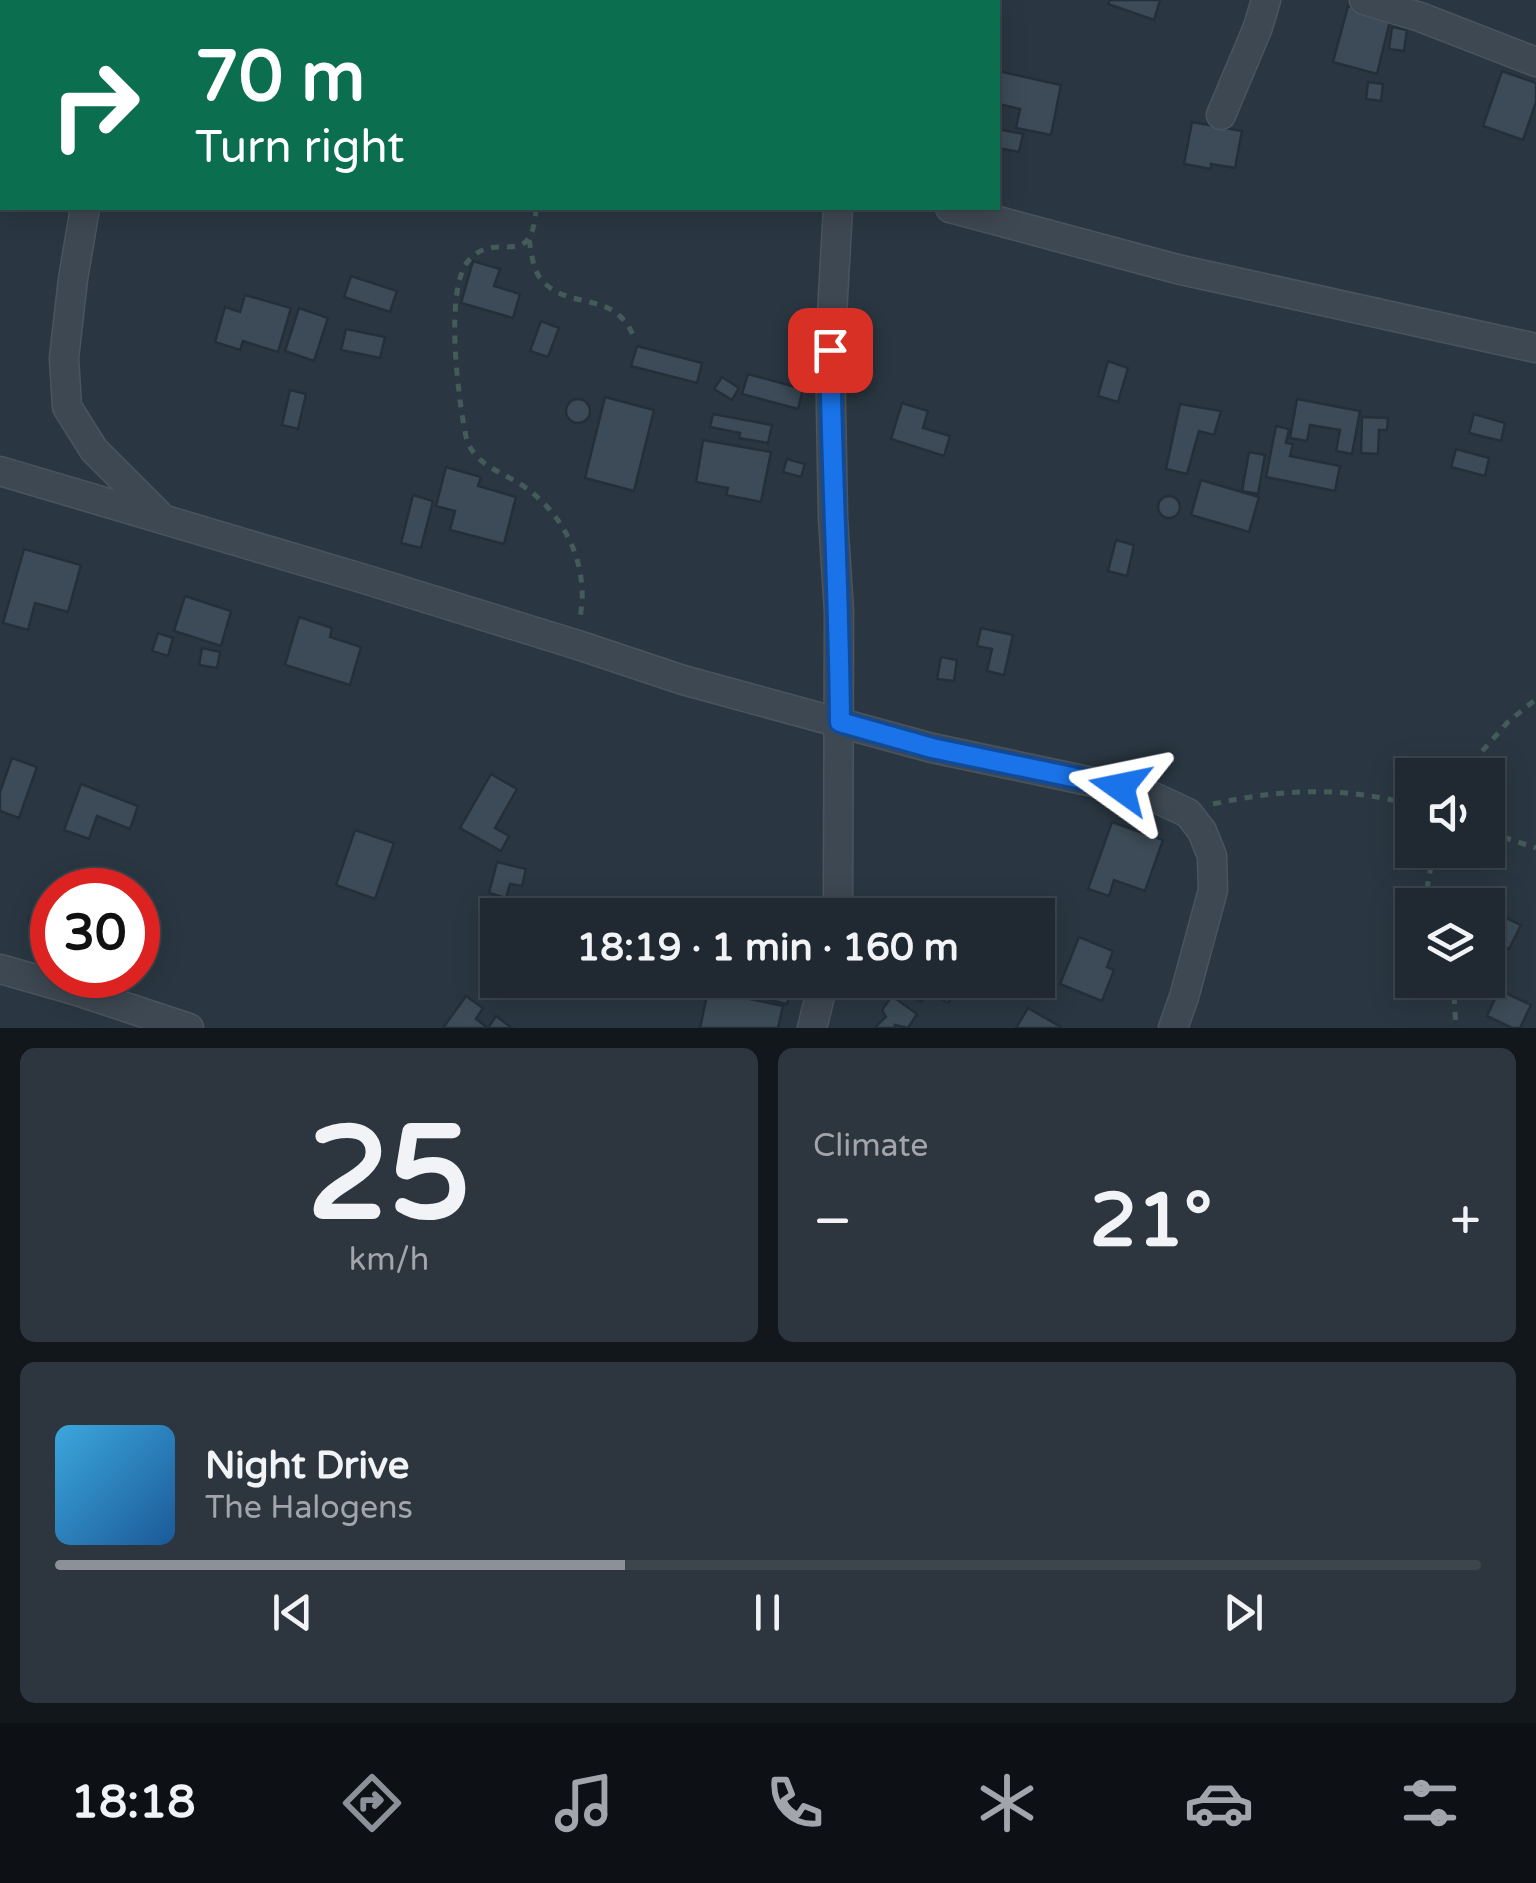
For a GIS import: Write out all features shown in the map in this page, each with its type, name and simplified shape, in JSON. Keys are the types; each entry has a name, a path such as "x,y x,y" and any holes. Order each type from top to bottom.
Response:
{"street":[{"path":"1220,115 1266,0"},
{"path":"1364,0 1536,62"},
{"path":"85,210 64,358 68,407 94,450 163,519"},
{"path":"838,210 830,350 839,612 838,898"},
{"path":"958,210 1177,268 1536,348"},
{"path":"0,471 683,680 932,748 1145,793 1188,813 1212,856 1213,890 1173,1028"},
{"path":"0,969 188,1028"},
{"path":"812,1028 820,998"}],"path":[{"path":"536,210 530,240 534,267 542,281 568,296 618,313 635,340"},
{"path":"530,240 520,246 492,248 472,257 461,272 454,336 466,437 482,464 520,484 549,508 574,546 582,589 578,645"},
{"path":"1476,758 1508,722 1536,699"},
{"path":"1188,813 1246,796 1310,790 1395,801"},
{"path":"1505,838 1536,848"},
{"path":"1454,998 1456,1028"}],"building":[{"path":"1110,0 1160,0 1154,20 1108,4"},
{"path":"1348,6 1391,17 1377,74 1333,62"},
{"path":"1392,27 1407,30 1404,51 1389,49"},
{"path":"1000,71 1061,85 1051,135 1016,128 1020,109 1000,104"},
{"path":"1502,71 1536,83 1536,102 1523,140 1483,126"},
{"path":"1368,82 1383,84 1381,101 1366,99"},
{"path":"1192,122 1242,131 1235,168 1184,164"},
{"path":"1000,129 1023,134 1019,152 1000,148"},
{"path":"473,261 500,269 494,286 520,294 513,318 461,303"},
{"path":"351,276 397,291 390,312 344,297"},
{"path":"245,295 291,308 278,352 243,341 240,350 215,342 225,307 240,312"},
{"path":"299,308 328,318 314,361 285,351"},
{"path":"541,321 559,328 548,357 530,351"},
{"path":"346,329 385,337 380,358 341,350"},
{"path":"637,346 702,363 697,383 631,366"},
{"path":"1108,361 1128,368 1118,402 1098,396"},
{"path":"748,374 803,389 798,409 742,394"},
{"path":"722,377 739,388 732,400 714,389"},
{"path":"290,390 306,394 298,429 282,425"},
{"path":"605,397 654,410 634,491 585,478"},
{"path":"578,399 587,402 587,420 578,423 569,420 566,411 569,402"},
{"path":"1297,399 1360,411 1352,454 1336,451 1340,430 1310,425 1307,441 1290,438"},
{"path":"902,403 928,411 923,428 950,436 944,456 891,439"},
{"path":"1180,404 1221,411 1214,435 1199,431 1187,474 1166,469"},
{"path":"713,414 772,425 768,443 710,427"},
{"path":"1474,414 1505,423 1501,441 1469,433"},
{"path":"1362,417 1388,418 1387,430 1379,430 1378,454 1361,453"},
{"path":"1276,426 1289,429 1286,443 1293,444 1290,456 1340,466 1335,491 1266,477"},
{"path":"703,440 771,452 761,502 726,495 728,488 696,482"},
{"path":"1456,449 1489,458 1485,476 1451,467"},
{"path":"1249,452 1265,455 1258,494 1242,491"},
{"path":"787,459 805,464 801,477 783,472"},
{"path":"446,467 481,477 478,486 516,497 504,544 450,530 455,511 436,506"},
{"path":"1201,480 1259,497 1249,532 1191,515"},
{"path":"413,495 433,501 421,548 401,543"},
{"path":"1169,496 1177,499 1177,515 1169,518 1161,515 1158,507 1161,499"},
{"path":"1116,540 1134,545 1127,576 1108,571"},
{"path":"24,549 81,565 68,612 35,603 28,630 3,623"},
{"path":"185,596 231,611 221,646 174,631"},
{"path":"299,617 332,628 330,637 361,647 350,685 285,665"},
{"path":"981,628 1013,635 1004,675 987,671 992,649 977,646"},
{"path":"158,633 173,638 168,656 152,651"},
{"path":"202,648 220,652 217,668 199,665"},
{"path":"941,657 957,660 954,681 937,679"},
{"path":"12,758 37,767 19,818 0,811 0,792"},
{"path":"491,774 517,789 495,828 509,836 501,851 460,828"},
{"path":"81,784 138,806 130,829 97,816 89,839 64,830"},
{"path":"1112,822 1163,840 1145,891 1114,880 1109,896 1088,889"},
{"path":"355,830 394,843 375,899 336,885"},
{"path":"497,862 526,869 522,886 510,884 506,898 489,893"},
{"path":"1505,917 1521,925 1509,949 1505,947"},
{"path":"1079,937 1113,951 1107,967 1114,970 1102,1001 1060,984"},
{"path":"1505,993 1531,1005 1520,1028 1487,1016 1495,998 1505,998"},
{"path":"466,996 483,1008 476,1019 488,1028 443,1028"},
{"path":"706,998 746,998 783,1006 778,1028 700,1028"},
{"path":"762,998 788,998 787,1004"},
{"path":"895,998 917,1014 908,1028 874,1028 886,1017 882,1010"},
{"path":"1028,1008 1061,1027 1016,1028"},
{"path":"496,1016 512,1028 488,1028"}],"route":[{"path":"830,350 840,722 932,748 1120,787"}]}
